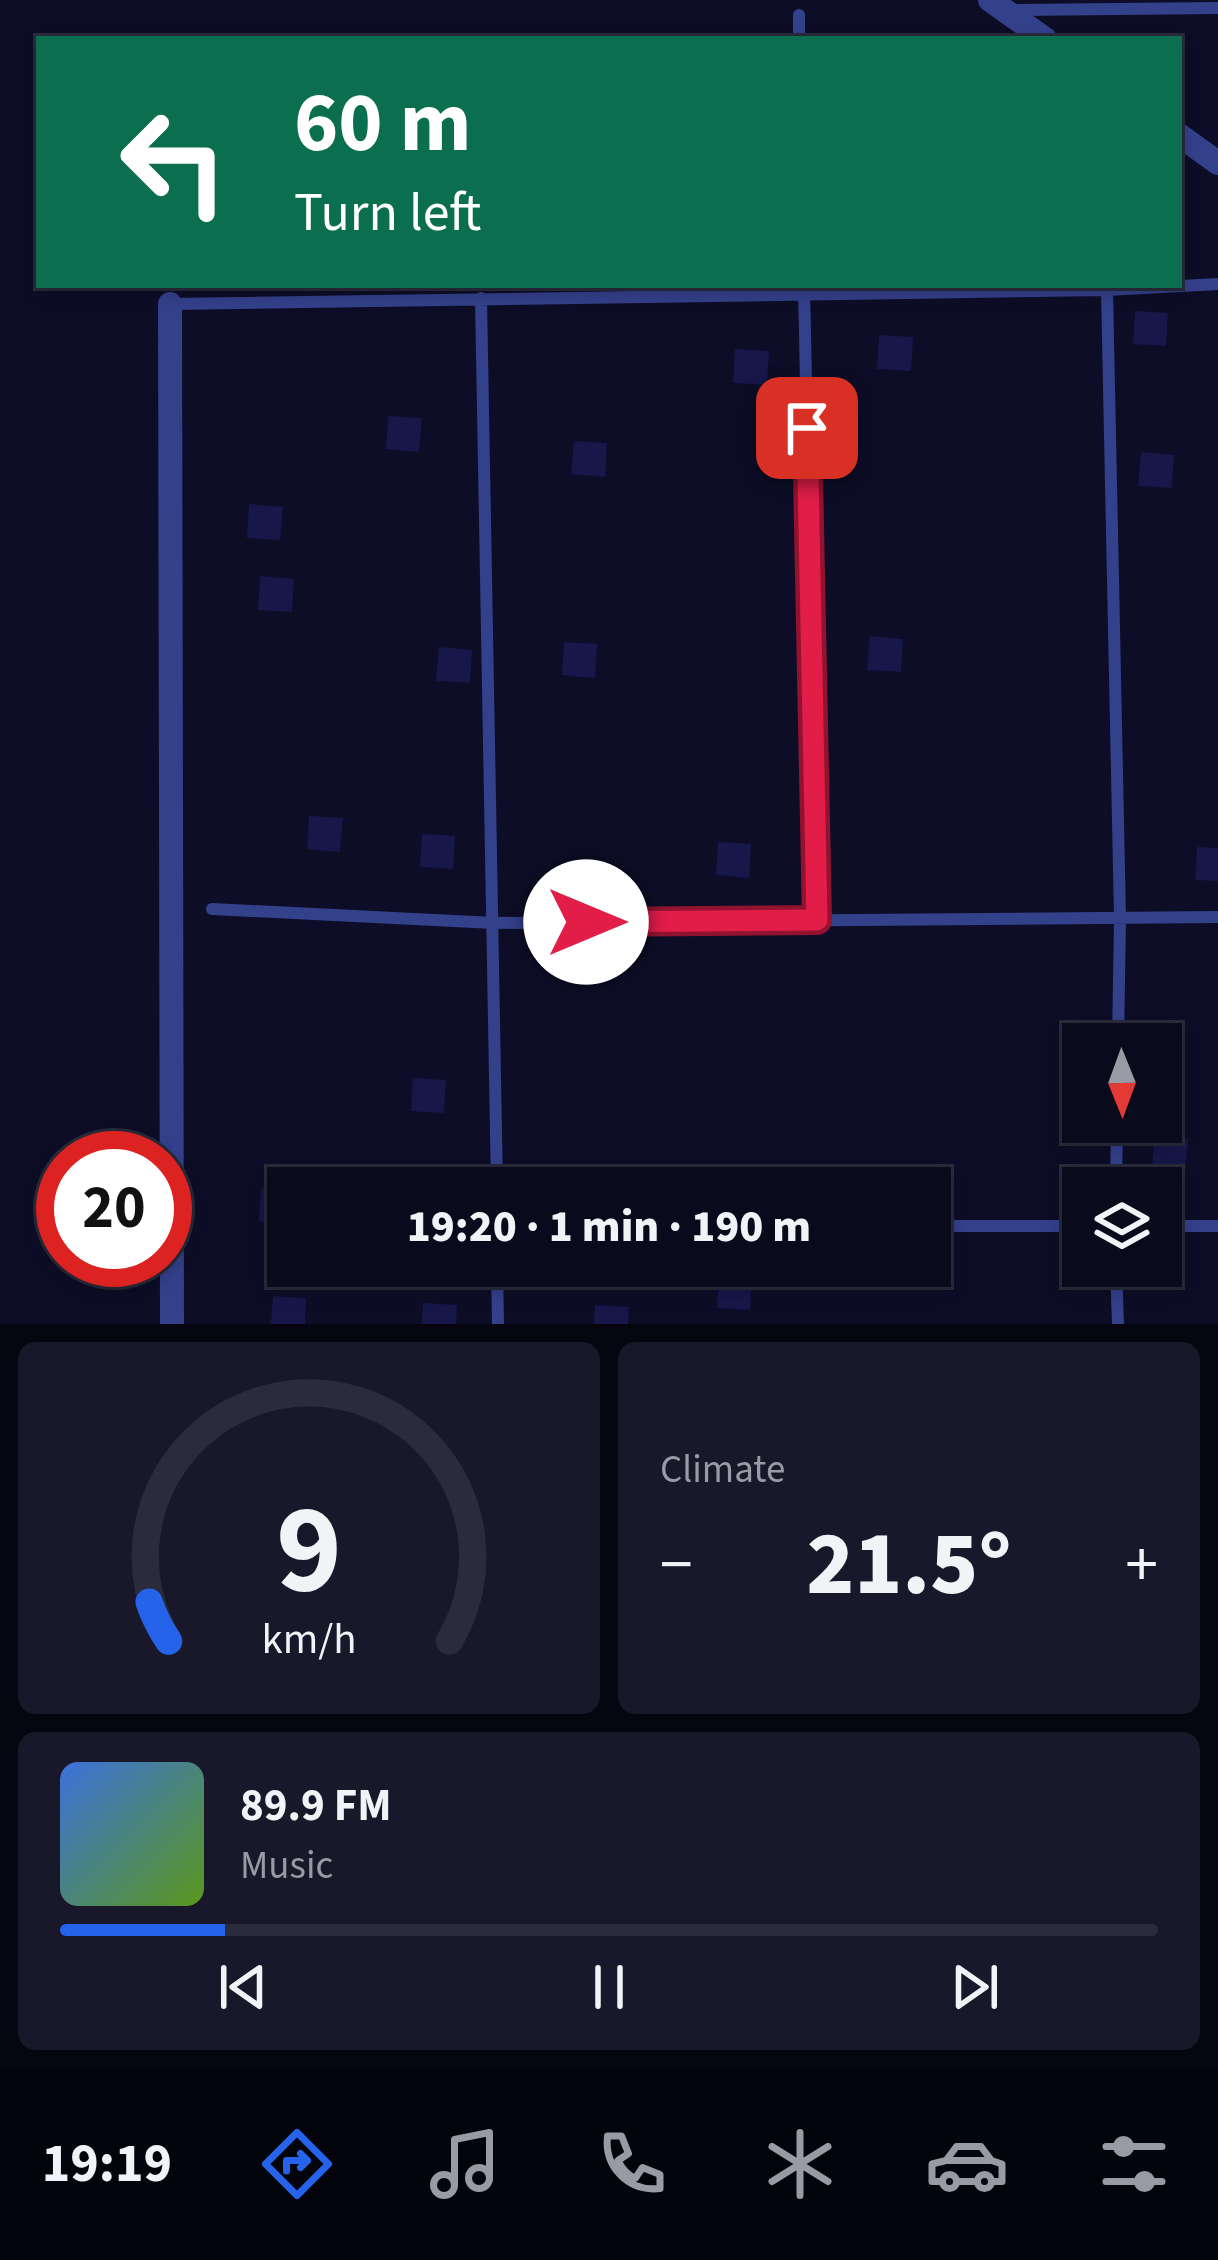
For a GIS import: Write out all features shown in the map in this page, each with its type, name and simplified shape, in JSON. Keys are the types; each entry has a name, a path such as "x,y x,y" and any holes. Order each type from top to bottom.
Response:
{"street":[{"path":"997,5 1041,36"},
{"path":"1182,137 1218,163"},
{"path":"170,304 172,1324"}],"lane":[{"path":"997,5 1218,8"},
{"path":"799,15 800,36"},
{"path":"1182,286 1218,284"},
{"path":"170,304 1144,288"},
{"path":"804,290 817,920"},
{"path":"1107,290 1118,1023"},
{"path":"482,298 496,1167"},
{"path":"212,909 494,923 1218,917"},
{"path":"951,1226 1062,1226"},
{"path":"1182,1226 1218,1226"},
{"path":"497,1287 498,1324"},
{"path":"1117,1287 1118,1324"}],"building":[{"path":"1135,311 1168,313 1166,346 1133,344"},
{"path":"879,335 913,337 911,371 877,369"},
{"path":"735,349 769,351 767,385 733,383"},
{"path":"388,416 422,418 419,452 386,449"},
{"path":"574,441 607,443 605,477 571,474"},
{"path":"1141,452 1174,455 1172,488 1138,486"},
{"path":"249,504 283,507 280,540 247,538"},
{"path":"260,576 294,579 292,612 258,610"},
{"path":"870,636 903,639 901,672 867,670"},
{"path":"564,642 597,644 595,678 562,675"},
{"path":"439,647 472,650 470,683 436,681"},
{"path":"309,816 343,818 340,852 307,849"},
{"path":"422,834 455,836 453,869 420,867"},
{"path":"718,842 751,844 749,878 716,875"},
{"path":"1197,847 1218,848 1218,881 1195,880"},
{"path":"413,1078 446,1080 444,1113 411,1111"},
{"path":"1188,1139 1185,1173 1182,1167 1152,1167 1154,1143"},
{"path":"261,1187 267,1187 267,1222 259,1221"},
{"path":"718,1287 751,1287 750,1310 717,1308"},
{"path":"273,1296 306,1298 305,1324 271,1324"},
{"path":"423,1303 457,1305 456,1324 422,1324"},
{"path":"595,1305 629,1307 628,1324 594,1324"}],"route":[{"path":"586,922 817,920 807,428"}]}
